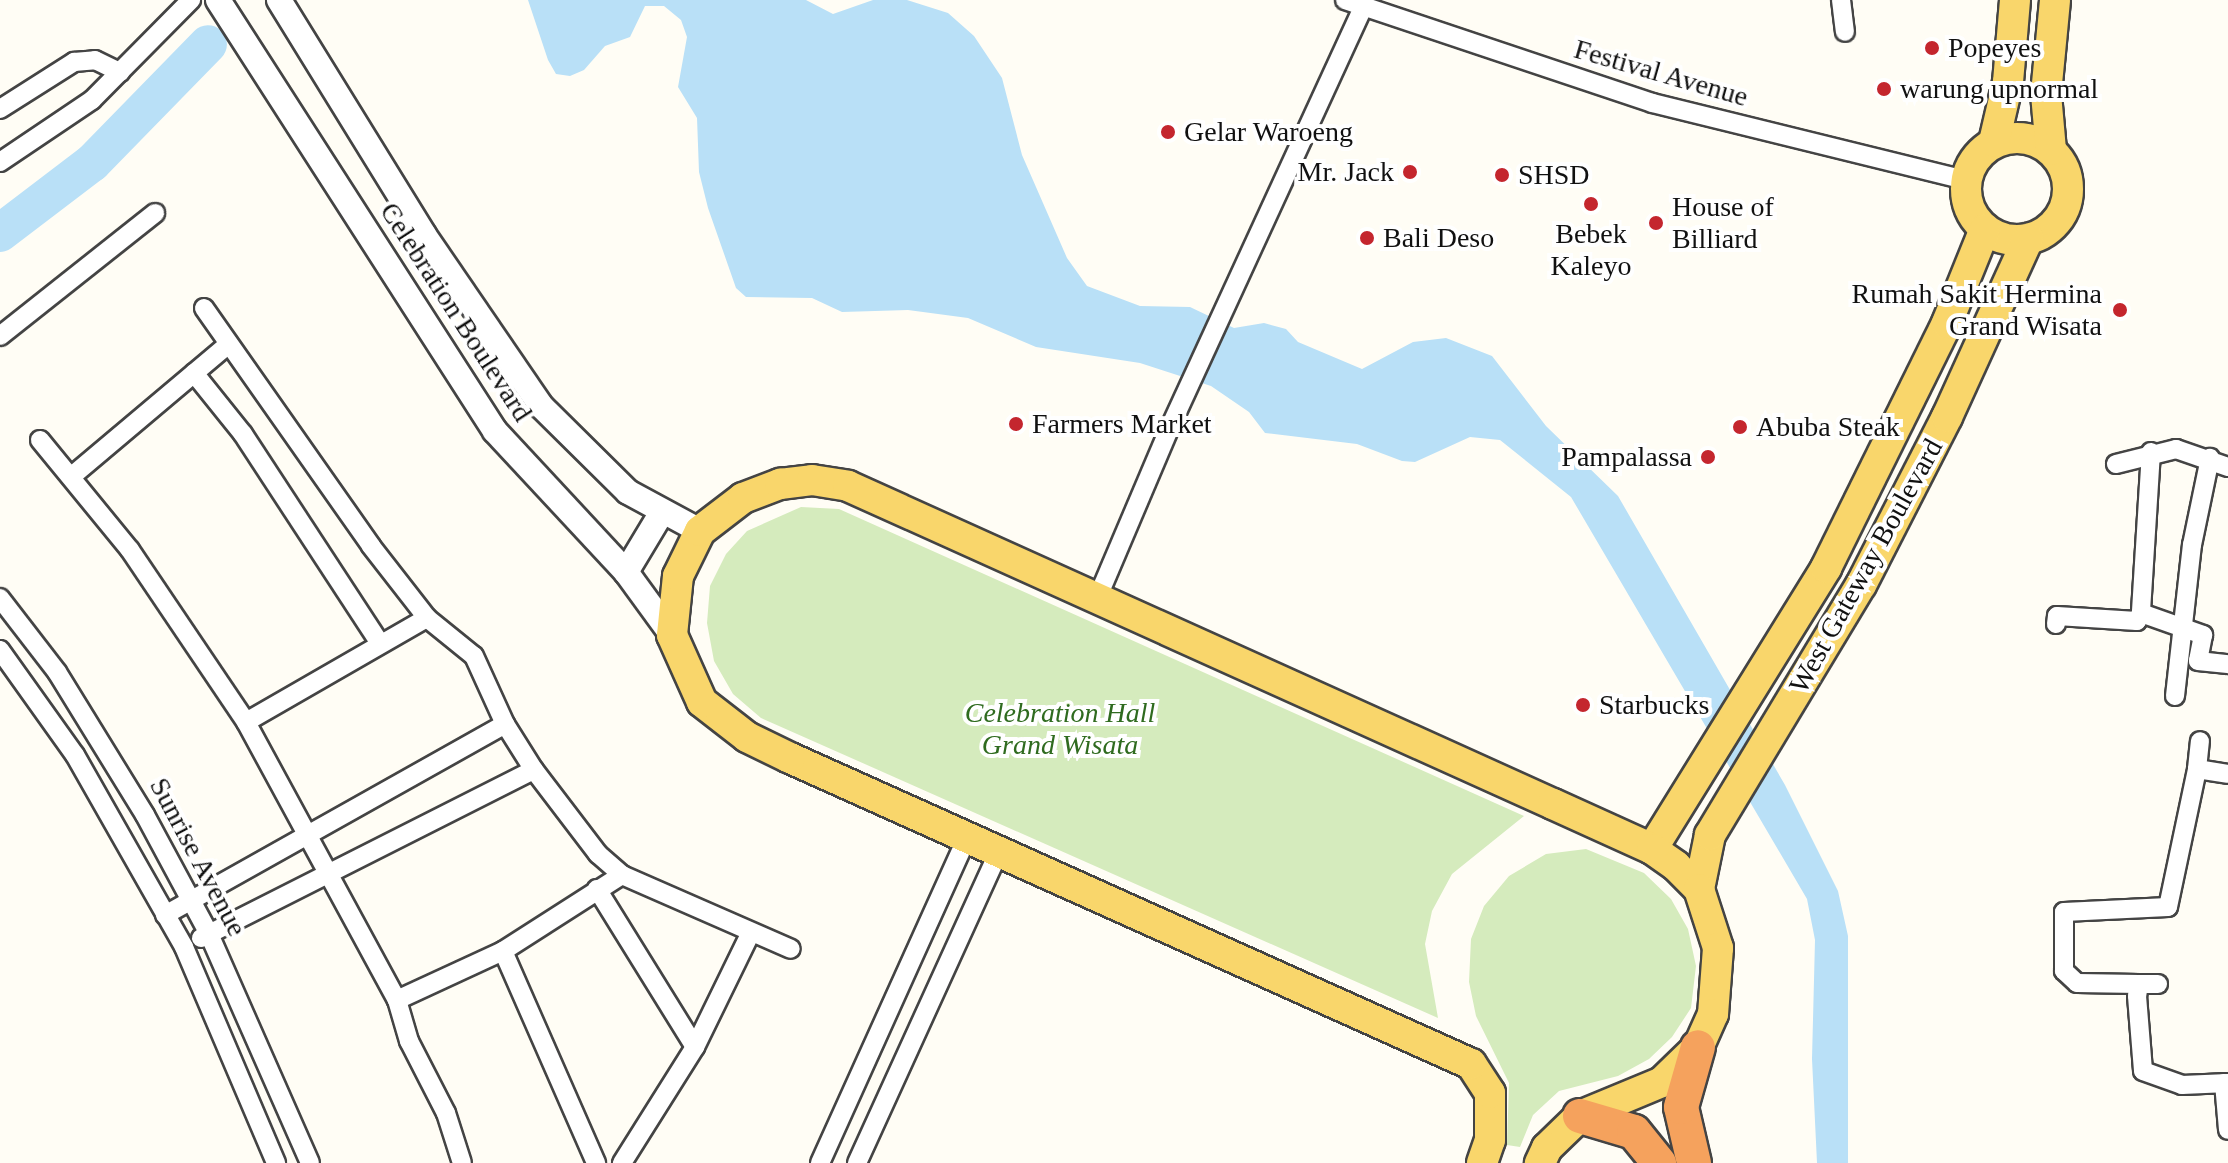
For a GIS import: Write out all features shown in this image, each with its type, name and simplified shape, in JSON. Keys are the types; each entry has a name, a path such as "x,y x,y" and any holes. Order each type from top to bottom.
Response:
{"highway":[{"path":"1694,1163 1681,1107 1698,1047"},
{"path":"1580,1116 1634,1132 1659,1163"}],"main road":[{"path":"1994,142 2008,82 2015,0"},
{"path":"2051,150 2024,138 1994,142 1981,152 1966,180 1969,207 1985,229 2005,239 2028,239 2054,224 2068,197 2065,171 2051,150 2046,94 2055,0"},
{"name":"West Gateway Boulevard","path":"1652,849 1826,568 1947,323 1985,229"},
{"name":"West Gateway Boulevard","path":"1699,889 1710,835 1861,585 1947,417 2028,239"},
{"path":"1482,1163 1490,1140 1490,1093 1471,1064 747,737 702,702 672,635 678,576 700,531 743,498 768,489 824,482 866,493 1652,849 1699,889 1718,948 1713,1014 1698,1047 1662,1082 1580,1116 1547,1148 1540,1163"},
{"path":"1826,568 1861,585"}],"street":[{"path":"0,162 92,100 191,0"},
{"name":"Celebration Boulevard","path":"218,0 495,431 626,572 672,635"},
{"name":"Celebration Boulevard","path":"279,0 510,366 587,454 628,492 700,531"},
{"name":"Festival Avenue","path":"1345,0 1652,103 1966,180"},
{"path":"1841,0 1845,32"},
{"path":"1097,599 1186,391 1363,8"},
{"path":"0,109 74,62 95,60 120,72"},
{"path":"0,336 155,213"},
{"path":"204,308 427,618 474,656 505,724 581,835 622,875 750,934 791,949"},
{"path":"72,476 229,344"},
{"path":"194,373 243,434 380,643"},
{"path":"40,440 130,550 246,722 397,1000 409,1041 446,1113 462,1163"},
{"path":"2116,464 2151,452 2176,449 2210,458 2228,467"},
{"path":"2056,624 2057,616 2137,621 2141,613 2151,452"},
{"path":"2175,696 2210,458"},
{"path":"626,572 662,512"},
{"name":"Sunrise Avenue","path":"0,598 57,672 192,900 310,1163"},
{"path":"2141,613 2203,635 2198,661 2228,664"},
{"path":"246,722 427,618"},
{"name":"Sunrise Avenue","path":"0,650 75,755 184,947 276,1163"},
{"path":"165,915 505,724"},
{"path":"2158,984 2077,983 2064,971 2064,912 2168,907 2200,741"},
{"path":"2197,769 2228,774"},
{"path":"184,947 327,870 534,770"},
{"path":"820,1163 967,838"},
{"path":"857,1163 999,852"},
{"path":"397,1000 503,951 622,875"},
{"path":"597,889 695,1047"},
{"path":"622,1163 695,1047 750,934"},
{"path":"503,951 596,1163"},
{"path":"2139,984 2143,1071 2182,1085 2226,1083 2228,1130"}],"green space":[{"name":"Celebration Hall Grand Wisata","path":"801,507 839,509 1524,816 1452,874 1432,911 1425,944 1438,1018 761,718 733,694 714,661 707,623 710,586 726,554 747,531"},
{"path":"1586,849 1644,873 1671,899 1688,929 1696,966 1691,1008 1672,1037 1649,1059 1618,1076 1559,1091 1533,1115 1520,1147 1507,1145 1509,1083 1476,1016 1469,982 1471,939 1484,906 1509,876 1546,854"}],"water":[{"path":"528,0 806,0 833,14 873,0 907,0 948,13 974,36 1002,78 1022,155 1067,258 1087,286 1140,306 1190,307 1234,328 1264,323 1286,329 1298,342 1362,369 1413,342 1446,338 1492,356 1546,426 1618,496 1785,785 1838,891 1848,936 1848,1163 1817,1163 1812,1059 1815,940 1807,899 1571,497 1500,440 1470,437 1415,462 1402,461 1357,444 1265,433 1249,412 1211,386 1140,363 1036,347 968,318 908,310 842,312 812,298 746,297 736,288 708,208 699,172 697,118 678,87 687,37 681,20 664,6 645,6 630,37 605,46 584,70 570,76 556,74 548,60"}],"waterway":[{"path":"0,233 92,163 208,44"}],"place":[{"name":"Popeyes","path":"1932,48"},
{"name":"warung upnormal","path":"1884,89"},
{"name":"Gelar Waroeng","path":"1168,132"},
{"name":"Mr. Jack","path":"1410,172"},
{"name":"SHSD","path":"1502,175"},
{"name":"Bebek Kaleyo","path":"1591,204"},
{"name":"House of Billiard","path":"1656,223"},
{"name":"Bali Deso","path":"1367,238"},
{"name":"Rumah Sakit Hermina Grand Wisata","path":"2120,310"},
{"name":"Farmers Market","path":"1016,424"},
{"name":"Abuba Steak","path":"1740,427"},
{"name":"Pampalassa","path":"1708,457"},
{"name":"Starbucks","path":"1583,705"}]}
